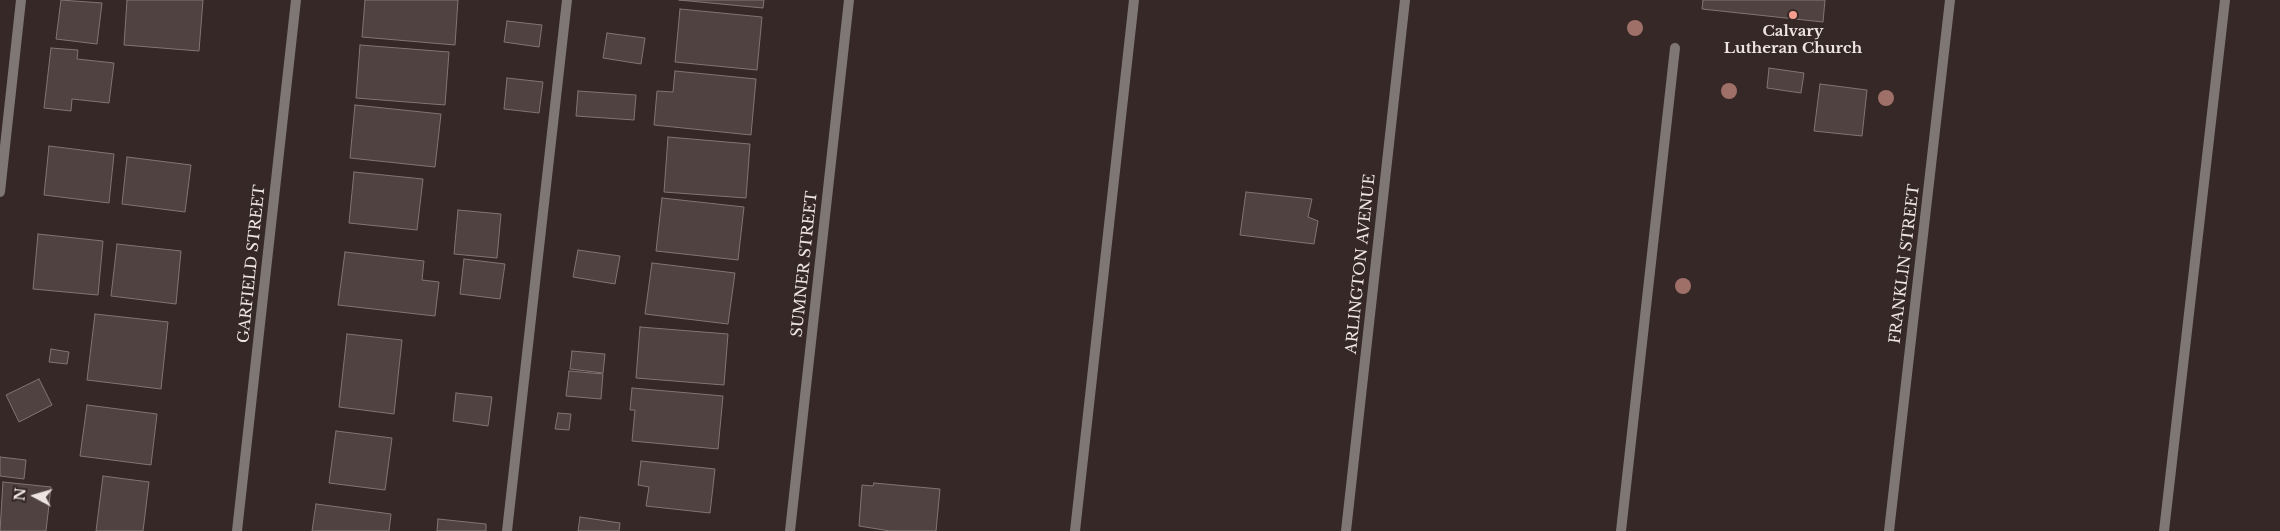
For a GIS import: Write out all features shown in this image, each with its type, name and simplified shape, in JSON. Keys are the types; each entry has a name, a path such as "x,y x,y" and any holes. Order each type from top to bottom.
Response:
{"street":[{"path":"0,192 21,0"},
{"name":"GARFIELD STREET","path":"237,531 296,0"},
{"path":"507,531 567,0"},
{"name":"SUMNER STREET","path":"790,531 849,0"},
{"path":"1075,531 1134,0"},
{"name":"ARLINGTON AVENUE","path":"1346,531 1405,0"},
{"name":"FRANKLIN STREET","path":"1889,531 1950,0"},
{"path":"2164,531 2225,0"},
{"path":"1621,531 1675,48"}],"building":[{"path":"61,0 102,3 97,44 56,39"},
{"path":"127,0 203,0 199,51 124,45"},
{"path":"365,0 458,0 455,45 362,37"},
{"path":"679,0 764,0 763,8"},
{"name":"Calvary Lutheran Church","path":"1703,0 1825,0 1823,22 1702,9"},
{"path":"680,9 762,17 757,70 675,62"},
{"path":"507,21 542,25 539,47 504,42"},
{"path":"607,33 645,38 641,64 603,58"},
{"path":"360,45 449,52 445,105 356,98"},
{"path":"51,48 78,50 77,59 114,63 109,103 72,99 71,111 44,108"},
{"path":"1769,68 1804,73 1801,93 1767,88"},
{"path":"675,71 756,79 751,135 654,125 657,91 673,92"},
{"path":"507,78 543,82 539,113 504,109"},
{"path":"1820,84 1867,90 1862,136 1814,131"},
{"path":"578,91 636,95 634,120 576,116"},
{"path":"355,105 441,114 435,167 350,158"},
{"path":"668,137 750,144 746,198 664,192"},
{"path":"49,146 114,154 109,203 44,195"},
{"path":"127,157 191,165 185,212 122,204"},
{"path":"354,172 423,179 417,230 349,223"},
{"path":"1246,192 1312,199 1308,217 1318,221 1314,244 1240,235"},
{"path":"662,198 744,207 738,260 656,251"},
{"path":"458,210 501,214 497,258 454,254"},
{"path":"38,234 103,241 98,295 33,289"},
{"path":"117,244 181,251 176,304 111,296"},
{"path":"578,250 620,256 615,284 573,277"},
{"path":"345,252 424,261 422,280 439,282 435,316 338,305"},
{"path":"464,259 505,264 500,299 460,294"},
{"path":"652,263 735,273 728,324 645,314"},
{"path":"95,314 168,322 161,389 87,380"},
{"path":"640,327 728,334 724,385 636,378"},
{"path":"347,334 402,340 394,414 339,407"},
{"path":"51,349 69,352 67,364 49,362"},
{"path":"572,351 605,354 603,373 570,369"},
{"path":"569,371 603,374 601,399 566,396"},
{"path":"39,379 52,405 19,422 6,395"},
{"path":"632,388 723,396 718,449 632,441 635,410 630,410"},
{"path":"456,393 492,397 488,426 453,421"},
{"path":"87,405 157,414 151,465 80,456"},
{"path":"558,413 571,414 569,430 555,429"},
{"path":"336,431 392,438 385,490 329,483"},
{"path":"0,457 26,460 24,479 0,476"},
{"path":"641,461 715,469 710,513 646,506 649,487 638,485"},
{"path":"103,476 149,482 143,531 96,531"},
{"path":"3,482 51,487 46,531 0,531"},
{"path":"874,483 940,489 936,531 890,531 859,526 862,485 873,486"},
{"path":"316,504 391,514 389,531 312,531"},
{"path":"580,517 620,523 619,531 578,531"},
{"path":"438,519 486,524 486,531 437,531"}],"place":[{"name":"Calvary Lutheran Church","path":"1793,15"}]}
